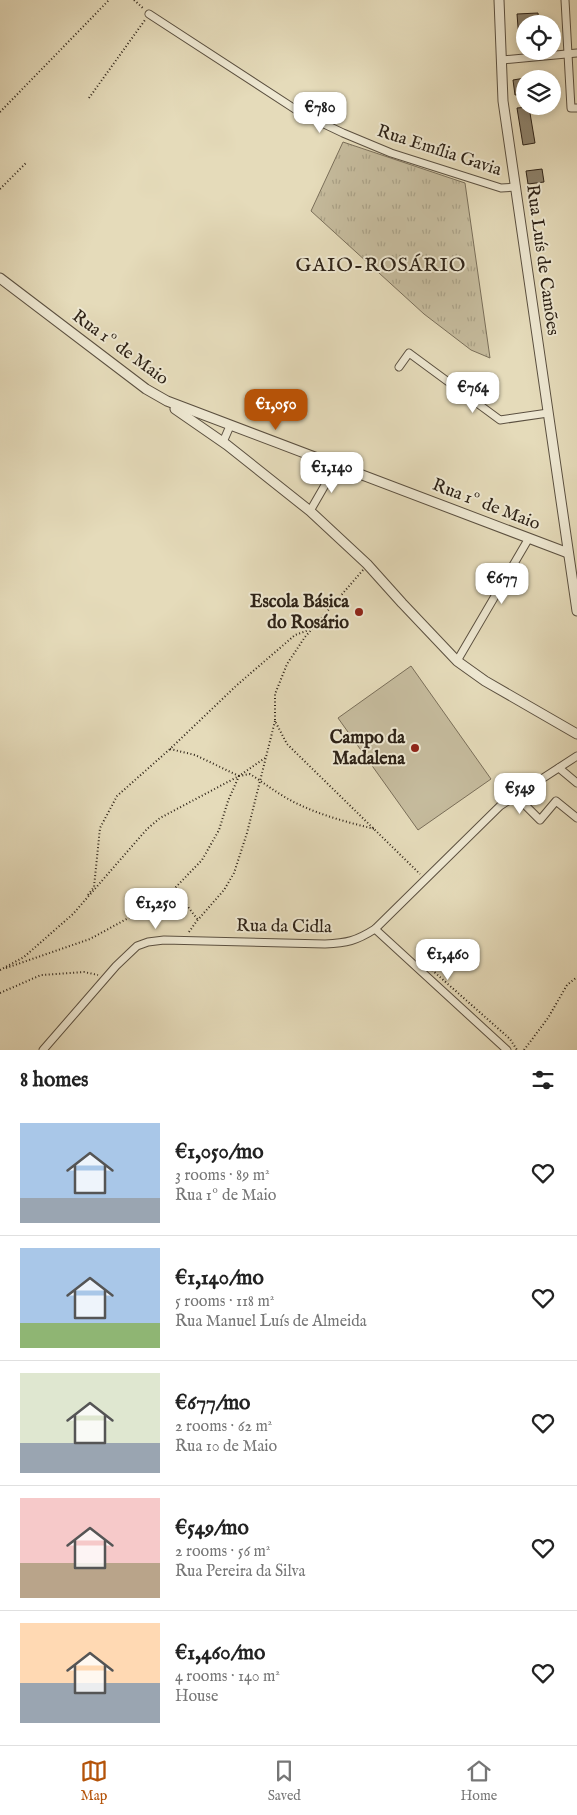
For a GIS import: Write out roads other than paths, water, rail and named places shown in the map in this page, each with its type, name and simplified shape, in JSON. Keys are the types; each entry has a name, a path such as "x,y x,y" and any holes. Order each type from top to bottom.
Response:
{"street":[{"name":"Rua Luís de Camões","path":"499,0 503,100 577,612"},
{"path":"565,0 574,108"},
{"name":"Rua Emília Gavia","path":"149,14 302,113 343,133 390,153 501,188 516,187"},
{"path":"502,60 577,53"},
{"name":"Rua 1º de Maio","path":"0,278 146,389 173,404 568,553"},
{"path":"399,367 409,353 500,420 548,413"},
{"path":"146,389 223,442 310,510 368,564 457,661 485,681 577,734"},
{"path":"223,442 230,426"},
{"path":"310,510 336,466"},
{"path":"457,661 529,538"},
{"path":"568,553 577,557"},
{"name":"Rua da Cidla","path":"43,1050 106,977 137,946 148,942 184,940 326,944 346,943 360,938 374,929 500,806 577,756"},
{"path":"559,768 576,780"},
{"path":"515,795 540,820 556,801 577,818"},
{"path":"374,929 507,1050"}],"place":[{"name":"Escola Básica do Rosário","path":"359,612"},
{"name":"Campo da Madalena","path":"415,748"}],"district":[{"name":"GAIO-ROSÁRIO","path":"381,265"}]}
